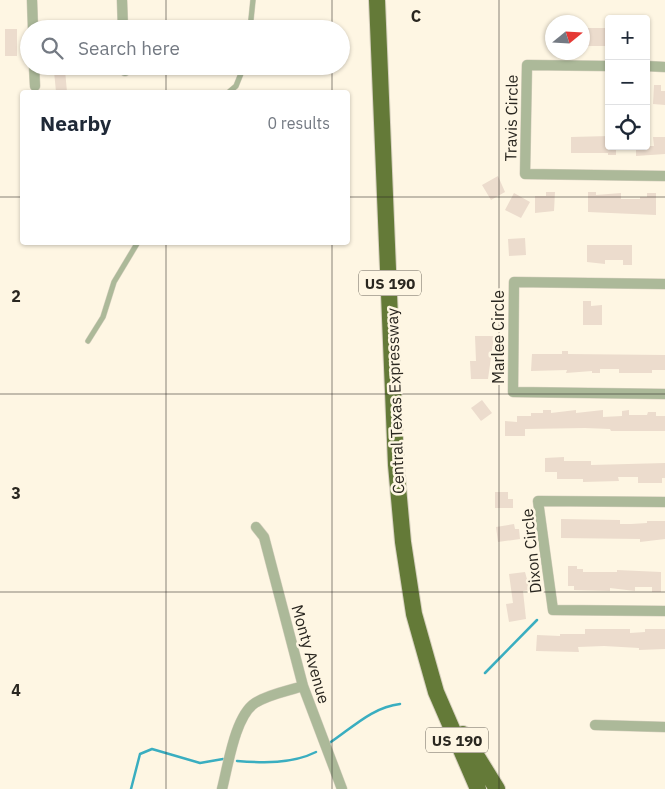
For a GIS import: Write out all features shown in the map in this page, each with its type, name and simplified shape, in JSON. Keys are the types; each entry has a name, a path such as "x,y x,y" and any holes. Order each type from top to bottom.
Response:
{"highway":[{"name":"Central Texas Expressway","path":"377,0 397,493 414,614 436,692 478,789"},
{"path":"436,692 498,789"}],"street":[{"path":"32,0 33,20"},
{"path":"122,0 123,20"},
{"name":"Travis Circle","path":"605,66 527,65 525,174 665,176"},
{"path":"650,66 665,66"},
{"path":"34,75 35,86"},
{"name":"Marlee Circle","path":"665,284 514,282 513,392 665,394"},
{"name":"Dixon Circle","path":"665,502 538,501 553,610 665,611"},
{"name":"Monty Avenue","path":"256,527 264,537 303,686 342,789"},
{"path":"222,789 235,739 248,709 262,700 303,686"},
{"path":"596,724 665,726"}],"lane":[{"path":"251,20 253,0"},
{"path":"231,90 236,86 240,75"},
{"path":"88,342 103,317 114,282 136,245"}],"building":[{"path":"590,28 605,28 605,46 590,46"},
{"path":"5,29 17,29 17,56 5,56"},
{"path":"54,75 65,75 67,90 56,90"},
{"path":"654,85 661,85 661,91 665,91 665,105 653,104"},
{"path":"605,136 605,150 616,150 616,155 608,155 608,153 571,153 571,137"},
{"path":"653,137 665,137 665,154 636,156 636,150 650,150 650,146 654,146"},
{"path":"498,176 505,192 491,200 482,185"},
{"path":"546,192 555,192 554,211 535,213 535,196 546,196"},
{"path":"588,192 596,192 596,195 621,193 621,199 640,199 640,197 647,197 647,193 656,193 656,215 588,212"},
{"path":"514,193 530,202 521,218 505,210"},
{"path":"525,238 526,255 509,256 508,239"},
{"path":"587,245 632,245 632,265 623,265 623,260 605,260 605,264 587,262"},
{"path":"583,301 591,301 591,306 602,305 602,325 583,325"},
{"path":"475,336 494,336 488,379 471,379 470,361 476,361"},
{"path":"562,351 568,351 568,354 665,355 665,370 652,370 652,373 619,373 619,369 600,369 600,373 592,373 592,371 566,373 567,370 531,371 532,354 562,354"},
{"path":"482,400 492,413 481,421 471,408"},
{"path":"543,410 551,410 551,413 576,410 576,413 603,410 603,417 622,416 622,411 629,410 629,415 647,415 648,412 656,412 656,416 665,416 665,431 611,431 610,429 585,428 525,429 525,436 505,436 505,421 517,422 517,416 531,416 531,413 543,413"},
{"path":"564,457 564,461 591,461 591,465 665,463 665,478 662,478 662,483 638,483 638,477 618,477 619,481 583,482 583,479 557,479 557,472 545,472 545,458"},
{"path":"495,492 508,492 508,499 513,499 513,508 495,508"},
{"path":"561,519 620,520 620,524 665,521 665,539 640,542 640,539 561,538"},
{"path":"514,524 515,529 519,529 520,539 498,542 496,527"},
{"path":"568,566 577,566 577,569 583,569 583,572 617,572 617,570 661,572 661,592 652,592 652,587 635,587 635,591 610,588 610,591 574,590 574,586 568,586"},
{"path":"525,572 530,590 523,591 526,619 509,622 506,604 513,603 509,574"},
{"path":"585,629 630,629 630,633 645,632 645,629 665,629 665,649 639,650 639,648 604,646 578,647 579,652 536,651 537,635 585,634"}],"waterway":[{"path":"485,673 537,620"},
{"path":"328,744 371,714 380,709 400,704"},
{"path":"131,789 140,754 152,749 200,763 223,759"},
{"path":"237,761 287,761 316,752"}]}
